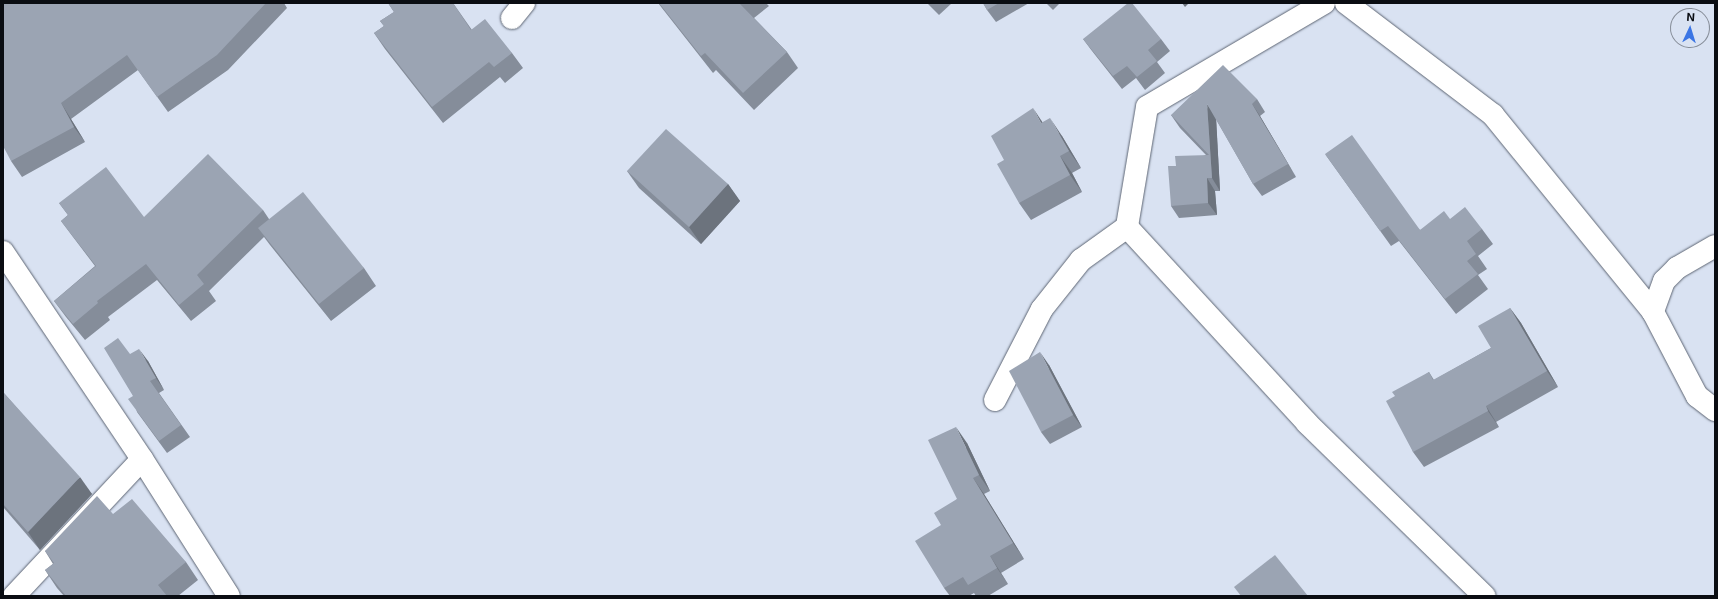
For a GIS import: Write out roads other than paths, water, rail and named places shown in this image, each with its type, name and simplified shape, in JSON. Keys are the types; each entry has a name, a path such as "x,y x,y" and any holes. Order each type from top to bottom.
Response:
{"street":[{"path":"994,400 1042,309 1081,260 1127,226 1147,107 1324,3"},
{"path":"1346,3 1493,116 1653,312 1697,396 1715,410"},
{"path":"1127,226 1307,422 1484,596"},
{"path":"1653,312 1668,277 1677,268 1715,246"},
{"path":"3,252 142,459 229,596"},
{"path":"14,596 142,459"}]}
